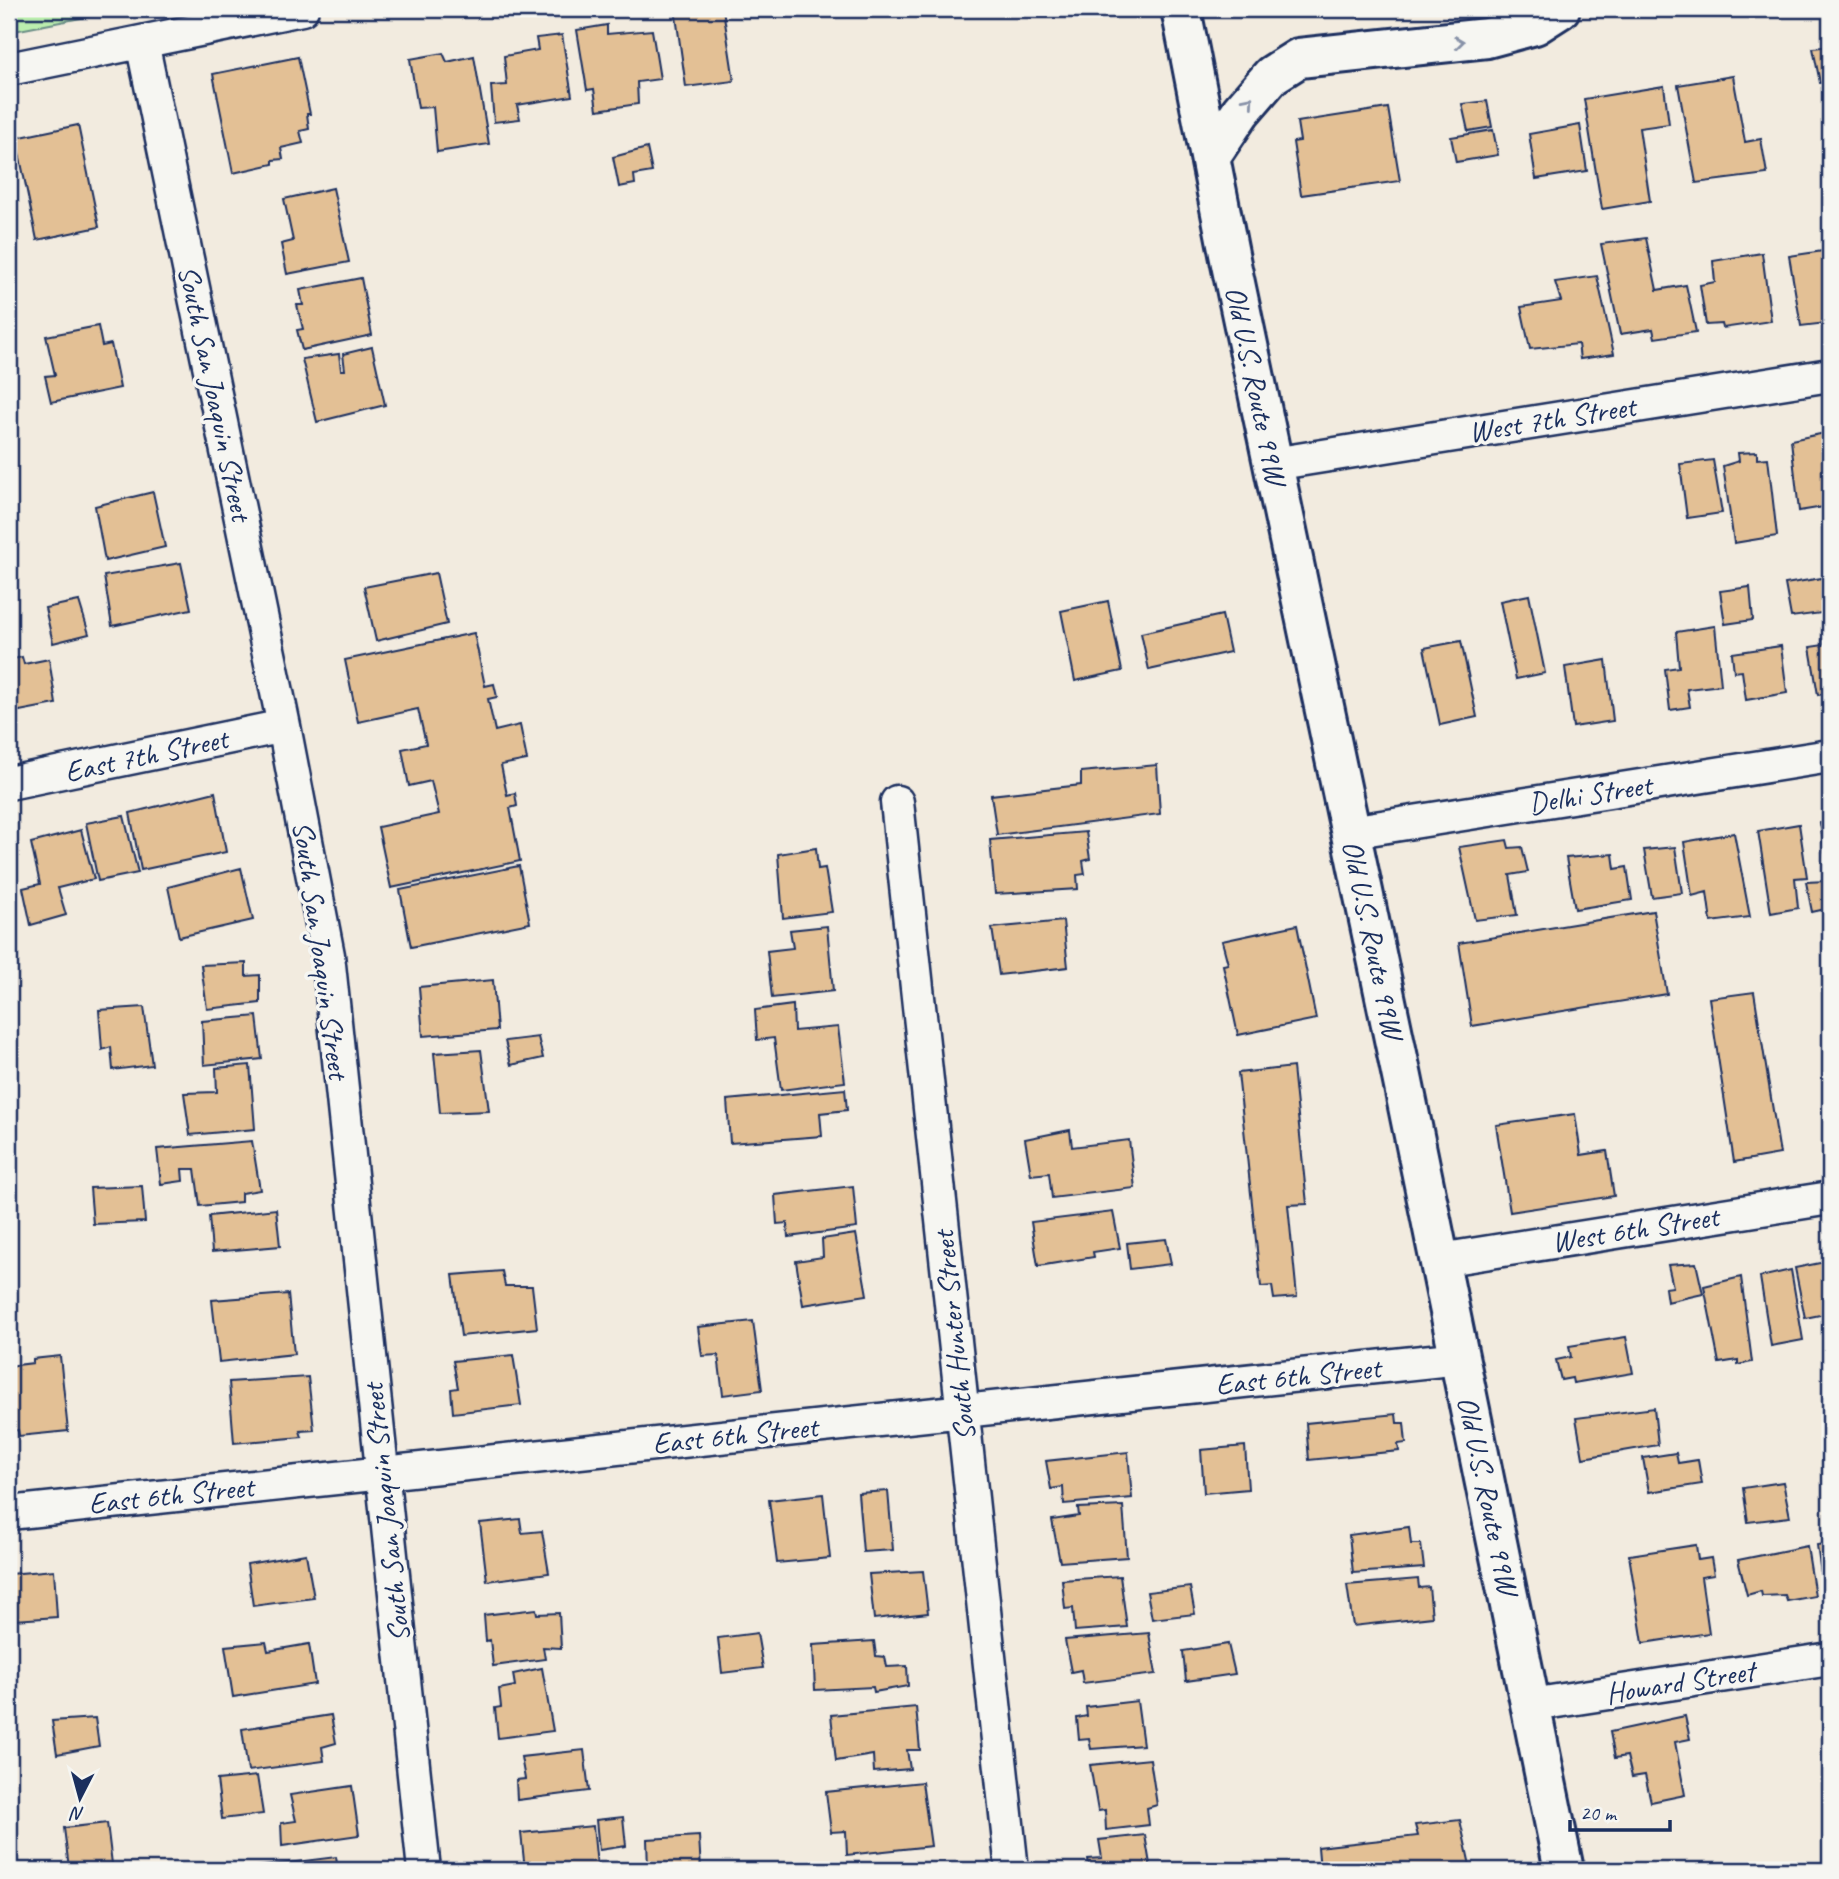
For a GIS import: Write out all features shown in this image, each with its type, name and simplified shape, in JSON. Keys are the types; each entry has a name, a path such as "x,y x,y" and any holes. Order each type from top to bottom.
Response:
{"main road":[{"name":"Old U.S. Route 99W","path":"1181,9 1564,1870"},
{"path":"1210,158 1241,111 1272,75 1299,58 1488,38 1535,24 1560,9"}],"street":[{"path":"9,69 302,9"},
{"name":"South San Joaquin Street","path":"142,42 284,726 328,955 424,1870"},
{"name":"West 7th Street","path":"1273,464 1830,375"},
{"name":"East 7th Street","path":"9,783 284,726"},
{"name":"Delhi Street","path":"1350,832 1830,756"},
{"name":"South Hunter Street","path":"897,802 1012,1870"},
{"name":"West 6th Street","path":"1440,1260 1830,1198"},
{"name":"East 6th Street","path":"9,1513 1460,1358"},
{"name":"Howard Street","path":"1531,1705 1830,1659"}],"green space":[{"path":"9,9 127,9 9,32"}],"building":[{"path":"675,9 723,9 734,81 686,87"},
{"path":"607,25 607,34 652,30 660,79 637,82 638,104 597,110 594,89 587,90 577,30"},
{"path":"562,35 572,96 517,105 520,119 494,122 491,86 507,85 504,56 538,50 536,38"},
{"path":"1830,46 1830,82 1820,83 1813,48"},
{"path":"443,53 447,62 474,56 489,144 437,152 433,107 418,108 410,59"},
{"path":"298,57 310,114 307,114 309,129 300,131 303,143 281,148 283,159 273,160 273,164 233,173 213,74"},
{"path":"1733,76 1745,142 1761,139 1767,174 1696,183 1678,85"},
{"path":"1664,86 1669,124 1639,128 1650,201 1602,209 1584,99"},
{"path":"1487,101 1492,127 1468,131 1462,104"},
{"path":"1388,108 1400,181 1301,195 1293,142 1300,141 1297,122"},
{"path":"78,125 99,227 37,240 16,138"},
{"path":"1580,125 1587,171 1536,179 1529,134"},
{"path":"1493,130 1498,155 1456,162 1451,137"},
{"path":"647,148 652,172 634,175 635,184 619,187 613,157"},
{"path":"333,188 349,262 287,274 281,244 293,241 284,199"},
{"path":"1646,238 1657,290 1686,285 1696,332 1655,338 1653,329 1620,334 1601,244"},
{"path":"1830,250 1830,315 1825,316 1827,323 1801,326 1789,256"},
{"path":"1762,253 1771,321 1723,328 1722,324 1706,325 1700,285 1715,282 1713,261"},
{"path":"1597,276 1614,354 1580,359 1578,344 1530,349 1521,307 1561,301 1555,282"},
{"path":"361,278 372,335 302,350 297,330 303,329 297,305 303,305 300,290"},
{"path":"98,326 102,346 111,344 120,388 51,402 45,376 55,375 46,336"},
{"path":"372,347 385,405 317,422 302,359 339,354 341,370 345,370 343,354"},
{"path":"1830,432 1830,506 1799,511 1791,440"},
{"path":"1757,452 1757,459 1768,458 1777,536 1734,543 1723,466 1739,461 1738,453"},
{"path":"1713,460 1722,513 1687,518 1680,464"},
{"path":"153,492 165,547 105,561 95,506"},
{"path":"181,563 191,609 112,626 104,576"},
{"path":"436,573 447,624 376,641 364,587"},
{"path":"1828,577 1830,612 1791,617 1785,584"},
{"path":"1750,587 1753,620 1725,624 1720,591"},
{"path":"1529,595 1545,673 1516,679 1500,601"},
{"path":"79,601 89,634 53,643 45,608"},
{"path":"1108,601 1122,671 1075,681 1061,611"},
{"path":"1222,615 1230,652 1149,670 1141,633"},
{"path":"1715,626 1721,685 1687,689 1690,707 1670,710 1665,669 1679,667 1676,632"},
{"path":"474,633 485,686 494,684 497,697 488,699 495,731 520,725 527,760 501,765 507,795 515,793 517,806 510,808 520,861 391,888 378,827 439,814 431,781 409,786 402,749 426,744 418,709 358,722 345,660"},
{"path":"1830,639 1830,693 1818,695 1810,647 1824,645 1823,640"},
{"path":"1461,641 1477,717 1440,725 1424,648"},
{"path":"1781,646 1787,693 1746,700 1742,671 1734,672 1732,653"},
{"path":"22,657 24,664 49,659 56,704 9,713 9,660"},
{"path":"1606,660 1613,721 1573,727 1565,667"},
{"path":"1157,765 1160,814 997,835 991,795 1081,785 1081,772"},
{"path":"215,792 226,852 141,870 130,813"},
{"path":"124,816 138,873 98,881 86,823"},
{"path":"1830,821 1830,883 1820,823"},
{"path":"1799,824 1807,877 1795,878 1798,908 1771,913 1758,831"},
{"path":"81,830 94,879 58,888 66,915 31,925 23,888 40,884 31,843"},
{"path":"1086,832 1090,859 1083,861 1085,874 1077,875 1078,889 995,894 990,840"},
{"path":"1734,833 1750,917 1711,922 1707,892 1692,896 1684,842"},
{"path":"1507,840 1509,848 1522,847 1528,872 1510,875 1517,915 1475,920 1459,847"},
{"path":"1675,847 1682,893 1652,897 1644,850"},
{"path":"816,848 818,869 825,868 832,912 783,918 778,854"},
{"path":"1613,854 1615,869 1627,867 1632,900 1575,909 1566,858"},
{"path":"519,866 530,923 411,947 400,890"},
{"path":"241,868 253,920 179,937 168,887"},
{"path":"1827,881 1830,908 1812,912 1806,882"},
{"path":"1653,911 1667,994 1472,1026 1459,943"},
{"path":"1063,921 1068,967 999,975 992,928"},
{"path":"1297,925 1316,1019 1238,1035 1223,965 1228,964 1222,941"},
{"path":"827,926 833,991 772,998 767,951 793,948 790,930"},
{"path":"246,963 246,976 260,975 260,1003 207,1009 201,965"},
{"path":"493,980 497,1030 423,1036 419,987"},
{"path":"1754,992 1780,1154 1734,1162 1709,998"},
{"path":"793,1005 794,1031 838,1027 845,1082 781,1090 774,1038 757,1040 755,1010"},
{"path":"144,1007 152,1065 113,1070 111,1047 102,1050 99,1010"},
{"path":"257,1016 262,1059 204,1065 202,1021"},
{"path":"538,1037 543,1058 511,1065 505,1041"},
{"path":"481,1050 489,1111 440,1113 434,1053"},
{"path":"250,1065 255,1129 190,1135 184,1093 217,1092 216,1068"},
{"path":"1293,1067 1307,1204 1288,1205 1297,1297 1274,1299 1272,1286 1261,1287 1238,1073"},
{"path":"845,1089 847,1110 820,1113 822,1136 730,1143 727,1100"},
{"path":"1575,1114 1581,1155 1607,1151 1614,1196 1510,1212 1496,1125"},
{"path":"1070,1130 1072,1147 1129,1140 1135,1188 1052,1198 1049,1173 1031,1175 1025,1139"},
{"path":"252,1141 260,1190 241,1193 241,1202 200,1206 195,1169 182,1169 183,1181 161,1184 157,1149"},
{"path":"142,1186 145,1222 93,1224 90,1188"},
{"path":"853,1186 857,1228 788,1237 787,1223 777,1224 775,1195"},
{"path":"276,1209 280,1246 212,1252 209,1216"},
{"path":"1113,1212 1120,1248 1093,1252 1094,1257 1038,1266 1031,1222"},
{"path":"856,1234 867,1295 803,1305 796,1261 823,1257 822,1239"},
{"path":"1166,1239 1171,1264 1130,1269 1127,1243"},
{"path":"1830,1261 1830,1313 1805,1318 1795,1268"},
{"path":"1696,1263 1703,1294 1667,1302 1665,1288 1673,1287 1668,1265"},
{"path":"1791,1270 1803,1340 1771,1346 1760,1277"},
{"path":"502,1271 505,1286 532,1286 537,1328 461,1336 453,1275"},
{"path":"1741,1277 1752,1362 1738,1365 1738,1360 1719,1363 1704,1286"},
{"path":"288,1294 294,1354 219,1362 212,1300"},
{"path":"753,1321 762,1390 723,1395 718,1355 702,1356 698,1327"},
{"path":"1626,1337 1633,1373 1573,1383 1572,1378 1561,1380 1556,1360 1571,1357 1569,1346"},
{"path":"513,1355 521,1405 453,1413 451,1389 458,1388 453,1361"},
{"path":"60,1356 68,1431 19,1436 18,1430 9,1431 9,1366 33,1363 33,1359"},
{"path":"308,1377 314,1430 300,1431 302,1437 234,1443 229,1382"},
{"path":"1654,1408 1658,1445 1583,1458 1576,1418"},
{"path":"1396,1414 1397,1423 1404,1423 1406,1443 1398,1444 1399,1451 1309,1460 1306,1423"},
{"path":"1245,1446 1248,1489 1204,1493 1201,1450"},
{"path":"1128,1452 1132,1498 1064,1504 1063,1487 1051,1489 1046,1461"},
{"path":"1676,1453 1678,1463 1698,1460 1702,1484 1649,1492 1643,1458"},
{"path":"1783,1482 1790,1517 1748,1522 1743,1488"},
{"path":"888,1491 893,1550 863,1552 858,1493"},
{"path":"823,1494 830,1558 777,1563 769,1500"},
{"path":"1123,1506 1127,1557 1060,1562 1052,1520 1079,1516 1078,1508"},
{"path":"520,1519 522,1533 542,1531 549,1573 487,1581 480,1523"},
{"path":"1409,1527 1411,1544 1421,1544 1424,1568 1353,1573 1349,1535"},
{"path":"1830,1543 1830,1593 1824,1595 1817,1545"},
{"path":"1696,1545 1698,1560 1711,1558 1714,1575 1701,1577 1709,1633 1643,1643 1629,1555"},
{"path":"1807,1546 1815,1596 1787,1601 1785,1595 1762,1596 1761,1591 1747,1595 1738,1560"},
{"path":"306,1554 314,1598 253,1606 247,1564"},
{"path":"54,1570 57,1617 15,1620 9,1574"},
{"path":"923,1571 928,1613 874,1619 869,1574"},
{"path":"1120,1576 1127,1627 1075,1631 1073,1608 1065,1609 1062,1580"},
{"path":"1418,1579 1419,1588 1429,1587 1432,1617 1353,1626 1347,1585"},
{"path":"1190,1587 1195,1614 1152,1619 1147,1592"},
{"path":"536,1609 537,1614 559,1613 561,1648 543,1647 545,1659 493,1666 490,1640 486,1641 484,1615"},
{"path":"757,1633 763,1668 722,1673 718,1638"},
{"path":"1149,1633 1156,1674 1083,1683 1081,1670 1071,1672 1065,1640"},
{"path":"874,1641 876,1656 885,1657 887,1667 907,1666 908,1686 874,1692 873,1687 815,1690 813,1645"},
{"path":"266,1642 268,1651 309,1644 315,1684 233,1697 225,1646"},
{"path":"1228,1644 1235,1674 1186,1681 1183,1651"},
{"path":"542,1668 553,1731 498,1738 495,1708 501,1707 499,1689 515,1686 513,1674"},
{"path":"1137,1701 1143,1745 1091,1749 1089,1739 1079,1740 1077,1718 1087,1716 1086,1707"},
{"path":"916,1707 920,1750 907,1750 910,1769 874,1772 873,1755 836,1761 831,1715"},
{"path":"331,1715 336,1743 322,1747 324,1761 248,1771 242,1729"},
{"path":"1685,1716 1690,1739 1675,1742 1685,1795 1651,1802 1645,1775 1632,1777 1627,1756 1615,1758 1610,1732"},
{"path":"95,1718 99,1746 57,1754 52,1721"},
{"path":"584,1750 589,1791 517,1800 516,1780 525,1779 521,1757"},
{"path":"1150,1759 1157,1805 1147,1808 1149,1825 1106,1830 1105,1810 1098,1811 1090,1765"},
{"path":"257,1776 263,1814 222,1819 217,1780"},
{"path":"922,1782 931,1846 847,1855 846,1831 831,1832 826,1792"},
{"path":"352,1786 359,1835 282,1846 281,1823 296,1821 290,1795"},
{"path":"623,1817 626,1846 599,1850 596,1820"},
{"path":"1460,1820 1471,1870 1320,1870 1318,1847 1418,1836 1415,1825"},
{"path":"107,1823 112,1864 69,1868 64,1828"},
{"path":"593,1826 597,1866 566,1870 525,1870 521,1833"},
{"path":"1145,1835 1151,1870 1090,1870 1088,1859 1102,1858 1099,1840"},
{"path":"699,1836 701,1870 648,1870 647,1839"},
{"path":"336,1857 338,1870 256,1870 256,1867"}]}
